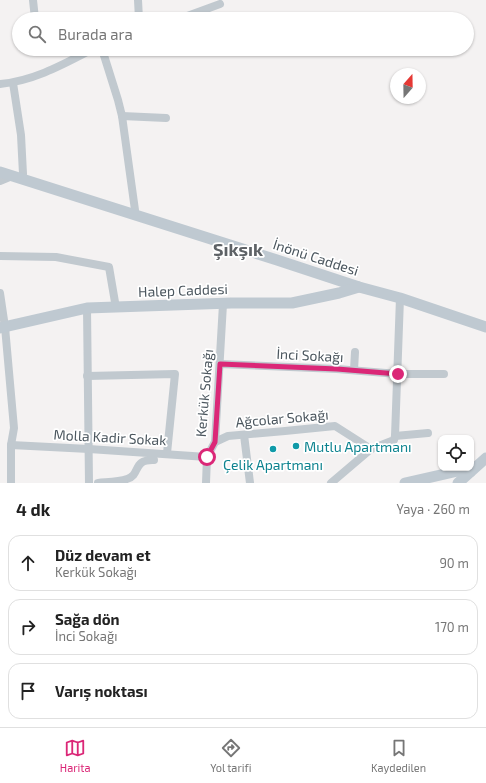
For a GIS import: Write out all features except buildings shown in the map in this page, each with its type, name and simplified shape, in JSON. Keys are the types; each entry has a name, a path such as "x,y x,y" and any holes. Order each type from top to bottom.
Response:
{"main road":[{"name":"İnönü Caddesi","path":"0,167 18,175 277,260 486,323"},
{"name":"İnönü Caddesi","path":"0,172 18,175 135,210 486,328"},
{"name":"Halep Caddesi","path":"3,327 87,308 232,303 292,303 339,293 363,286"},
{"path":"458,483 481,464 486,450"},
{"path":"405,483 458,471 481,464"}],"street":[{"path":"33,0 34,12"},
{"path":"138,0 139,12"},
{"path":"195,12 217,2"},
{"path":"0,84 13,83 52,70 79,56"},
{"path":"104,56 122,116 135,210"},
{"path":"0,181 18,175 20,135 13,83"},
{"path":"122,116 166,118"},
{"path":"0,256 56,257 109,267 116,308"},
{"path":"0,294 14,428 11,445 11,483"},
{"path":"331,483 371,450 394,440 398,374 400,298"},
{"name":"Kerkük Sokağı","path":"206,483 207,457 215,442 223,304"},
{"path":"87,308 90,483"},
{"path":"354,370 355,352"},
{"name":"İnci Sokağı","path":"220,364 354,370 398,374 444,374"},
{"path":"87,376 175,374 167,454"},
{"name":"Ağcolar Sokağı","path":"215,442 228,436 334,426 371,450"},
{"path":"395,436 428,433"},
{"path":"244,435 250,483"},
{"name":"Molla Kadir Sokak","path":"11,445 207,457"},
{"path":"98,483 128,479 133,476 140,463 144,460 154,460"}],"place":[{"name":"Mutlu Apartmanı","path":"296,446"},
{"name":"Çelik Apartmanı","path":"273,449"}],"district":[{"name":"Şıkşık","path":"238,249"}],"route":[{"path":"207,457 215,442 220,364 337,369 398,374"}]}
